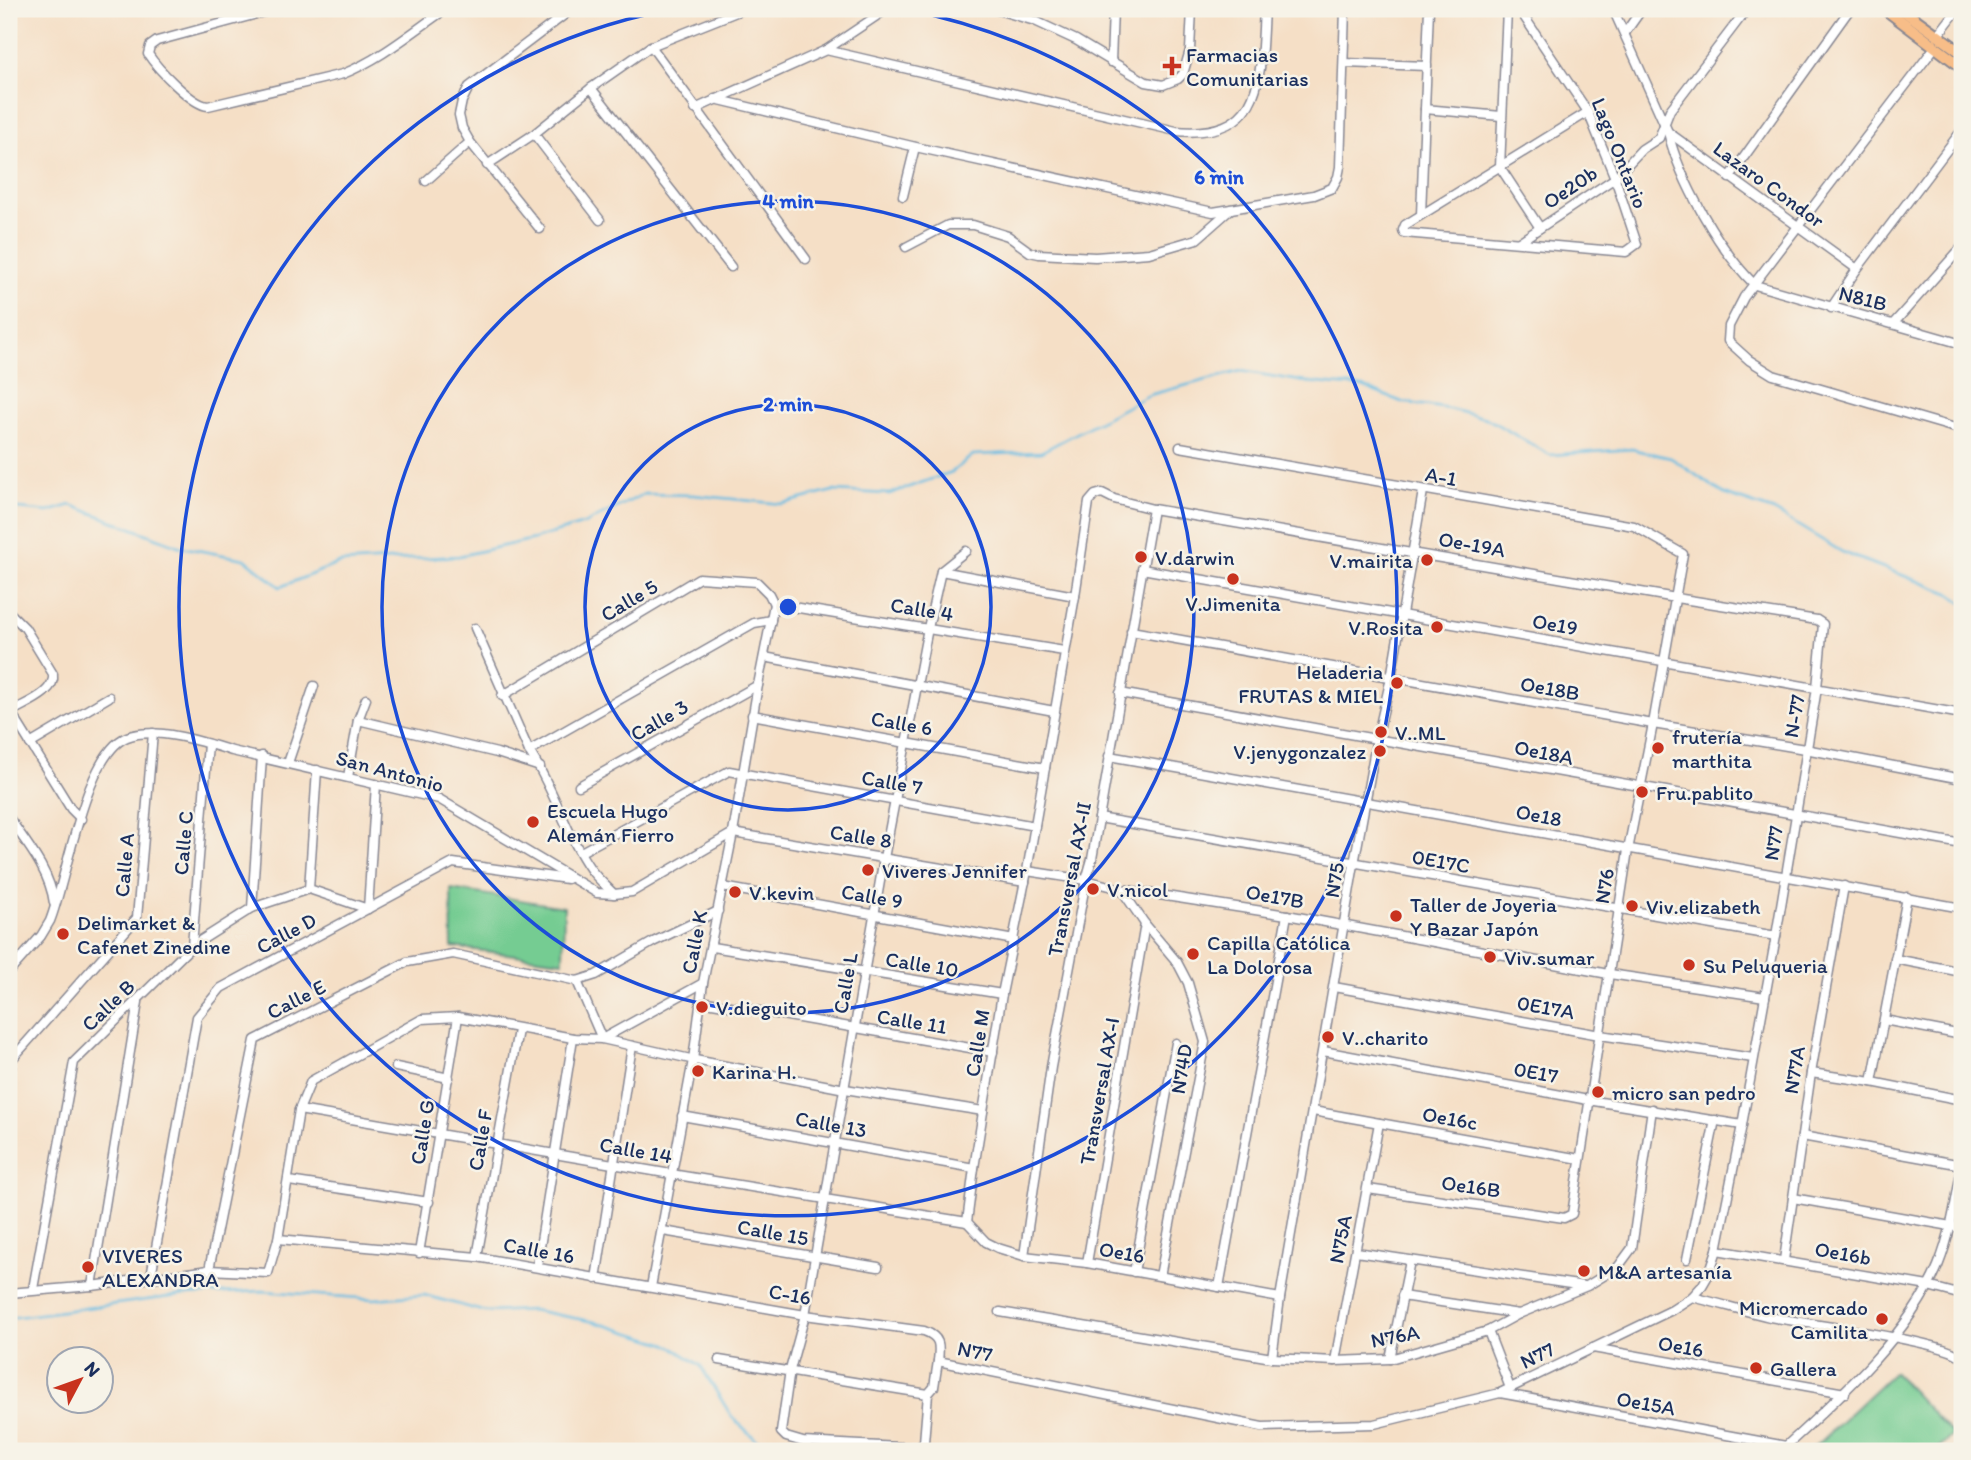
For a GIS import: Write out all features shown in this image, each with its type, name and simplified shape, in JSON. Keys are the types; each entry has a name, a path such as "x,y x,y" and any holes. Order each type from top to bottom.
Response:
{"main road":[{"path":"1885,9 1962,67"},
{"path":"1901,9 1962,53"}],"street":[{"path":"275,9 157,41 150,46 148,54 192,100 202,106 208,106 343,74 358,68 374,61 446,9"},
{"path":"540,229 470,142 459,116 461,100 469,87 572,9"},
{"path":"486,165 534,134 590,88 651,46 744,9"},
{"path":"695,109 826,50 887,9"},
{"path":"994,9 1035,21 1076,40 1146,82 1163,85 1183,74 1190,50 1192,9"},
{"path":"1035,9 1035,21"},
{"path":"1111,62 1113,9"},
{"path":"826,50 1176,131 1213,131 1238,118 1253,97 1260,78 1264,9"},
{"path":"715,99 915,147 1213,212 1314,195 1332,188 1340,167 1345,9"},
{"path":"1421,215 1429,9"},
{"path":"1507,9 1500,167 1540,228"},
{"name":"Lago Ontario","path":"1519,9 1588,112 1618,175 1637,244 1626,252 1519,243"},
{"path":"1613,9 1666,129 1680,169 1737,268 1755,285"},
{"path":"1625,33 1642,9"},
{"path":"1666,129 1670,110 1747,9"},
{"path":"1729,178 1850,9"},
{"path":"1938,35 1958,9"},
{"path":"651,46 806,259"},
{"path":"1935,47 1744,297 1729,326 1728,341 1749,360 1773,375 1960,429 1962,414"},
{"path":"1344,63 1427,66"},
{"path":"590,88 730,267"},
{"path":"1425,109 1501,116"},
{"path":"1519,243 1405,233 1403,230 1405,225 1588,112"},
{"name":"Oe20b","path":"1519,243 1618,175 1642,149 1659,138 1666,129"},
{"name":"Lazaro Condor","path":"1666,129 1729,178 1857,269"},
{"path":"1831,308 1857,269 1962,130"},
{"path":"534,134 600,220"},
{"path":"426,181 470,142"},
{"path":"903,196 915,147"},
{"path":"906,247 948,225 973,226 1008,236 1030,252 1039,254 1095,257 1149,253 1197,239 1231,209"},
{"path":"1893,324 1962,247"},
{"name":"N81B","path":"1755,285 1962,344"},
{"name":"A-1","path":"1180,447 1634,526 1682,552 1682,561"},
{"name":"N75","path":"1272,1358 1354,864 1391,678 1423,491"},
{"name":"Oe-19A","path":"1075,596 1089,502 1099,493 1153,509 1817,620 1824,624"},
{"name":"Transversal AX-II","path":"1024,1255 1051,1067 1099,818 1153,509"},
{"path":"942,571 965,551"},
{"name":"N76","path":"1568,1217 1572,1214 1628,850 1682,561"},
{"name":"Oe19","path":"1142,569 1962,714"},
{"path":"942,571 1075,596 1027,871"},
{"name":"Calle L","path":"928,1394 924,1442 919,1448 803,1442 786,1437 781,1432 790,1370 805,1315 884,858 928,628 942,571"},
{"name":"Calle 5","path":"502,696 699,579 757,582 769,594 774,604"},
{"name":"Calle 4","path":"774,604 1065,651"},
{"name":"Calle K","path":"651,1287 693,1060 703,983 712,947 774,604"},
{"path":"9,612 25,628 54,680 50,688 10,710 71,809 81,818 50,921 41,936 9,972"},
{"path":"528,751 754,623 771,620"},
{"name":"N-77","path":"1795,814 1824,624"},
{"path":"475,628 502,696 528,751 540,767 580,852 592,872 614,894 632,892 733,833"},
{"name":"Oe18B","path":"1131,631 1962,779"},
{"path":"764,657 1054,711"},
{"name":"Calle 3","path":"579,786 758,685"},
{"path":"288,763 314,686"},
{"name":"Oe18A","path":"1120,693 1962,844"},
{"path":"30,744 108,697"},
{"path":"348,777 358,720 366,699"},
{"name":"Calle 6","path":"752,715 1045,768"},
{"path":"358,720 497,753 540,767"},
{"name":"San Antonio","path":"81,818 94,776 107,753 128,737 153,733 439,799 572,880 597,893 614,894"},
{"name":"Calle A","path":"9,1079 12,1059 137,918 153,733"},
{"name":"Calle C","path":"192,946 208,744"},
{"name":"Oe18","path":"1109,756 1962,908"},
{"path":"252,908 262,757"},
{"path":"317,770 309,889 368,909 376,784"},
{"path":"580,852 729,771 743,773"},
{"name":"Calle 7","path":"743,773 1035,825"},
{"name":"N77","path":"924,1331 937,1337 939,1341 938,1361 1262,1427 1374,1424 1500,1394 1650,1322 1692,1297 1709,1274 1717,1250 1776,936 1795,814"},
{"path":"9,818 46,874 55,906"},
{"name":"0E17C","path":"1099,818 1776,936"},
{"name":"Calle 8","path":"733,833 1025,882"},
{"name":"Calle D","path":"151,1276 197,1017 221,988 453,863 572,880"},
{"name":"Oe17B","path":"1027,871 1609,974 1765,997"},
{"name":"Calle M","path":"967,1222 1002,994 1027,871"},
{"path":"582,885 592,872"},
{"name":"N77A","path":"1784,1260 1811,1073 1844,886"},
{"name":"Calle 9","path":"723,887 1014,940"},
{"name":"Calle B","path":"33,1289 74,1062 192,946 252,908 309,889"},
{"name":"N74D","path":"1121,889 1145,924 1177,962 1188,983 1205,1042 1160,1276"},
{"path":"1872,1082 1907,897"},
{"path":"602,1039 577,981 596,975 653,942 718,911"},
{"path":"1219,1287 1287,915"},
{"name":"Transversal AX-I","path":"1087,1263 1145,924"},
{"name":"Calle 10","path":"712,947 1002,994"},
{"name":"Calle E","path":"209,1269 255,1040 407,962 453,954 577,981"},
{"path":"1895,959 1962,972"},
{"path":"602,1039 703,983"},
{"name":"0E17A","path":"1334,987 1600,1035 1753,1058"},
{"name":"Calle 11","path":"701,1001 993,1052"},
{"path":"92,1286 138,1002"},
{"path":"9,1293 92,1286 209,1269 268,1273 289,1181 299,1110 311,1081 422,1019 458,1017 518,1030 602,1039 693,1060 845,1089 984,1111"},
{"name":"Calle G","path":"419,1253 458,1017"},
{"path":"1884,1020 1962,1035"},
{"name":"Calle F","path":"477,1257 518,1030"},
{"path":"537,1266 573,1038"},
{"path":"1134,1272 1176,1043"},
{"path":"597,1279 632,1046"},
{"name":"0E17","path":"1323,1051 1588,1100 1742,1125"},
{"path":"396,1067 449,1078"},
{"path":"1811,1073 1962,1100"},
{"name":"N76A","path":"1000,1312 1272,1358 1335,1362 1390,1359 1489,1331 1519,1314 1587,1286 1618,1267 1632,1248 1652,1109"},
{"name":"Calle 14","path":"299,1110 967,1222"},
{"name":"Oe16c","path":"1313,1111 1580,1159"},
{"name":"Calle 13","path":"682,1116 974,1168"},
{"path":"1687,1259 1715,1120"},
{"name":"N75A","path":"1335,1362 1379,1123"},
{"path":"1777,1451 1845,1393 1894,1337 1928,1286 1938,1266 1951,1226 1962,1166 1802,1136"},
{"path":"289,1181 429,1202"},
{"name":"Oe16B","path":"1368,1189 1568,1217"},
{"path":"1793,1198 1962,1228"},
{"name":"Oe16","path":"967,1222 986,1242 1024,1255 1087,1263 1280,1298"},
{"name":"Calle 15","path":"663,1231 878,1266"},
{"name":"Calle 16","path":"278,1238 477,1257 651,1287"},
{"name":"Oe16b","path":"1717,1250 1928,1286 1962,1295"},
{"path":"1356,1252 1587,1286"},
{"path":"1390,1359 1410,1261"},
{"name":"C-16","path":"651,1287 805,1315 924,1331"},
{"path":"1402,1296 1519,1314"},
{"path":"1692,1297 1770,1317 1894,1337 1954,1351 1962,1358"},
{"path":"1489,1331 1510,1388"},
{"name":"Oe16","path":"1593,1348 1845,1393"},
{"path":"719,1360 928,1394 934,1387 938,1361"},
{"name":"Oe15A","path":"1500,1394 1786,1446"}],"green space":[{"path":"451,889 564,907 563,961 452,947"},
{"path":"1894,1372 1953,1435 1935,1451 1816,1451 1813,1448"}],"waterway":[{"path":"9,508 48,512 71,505 181,547 245,559 280,587 340,563 459,556 534,539 584,524 644,494 694,495 782,504 833,491 889,494 952,472 973,455 1041,452 1149,395 1241,371 1306,382 1363,387 1402,402 1486,418 1550,455 1632,449 1671,458 1724,494 1774,511 1842,552 1949,593 1962,602"},
{"path":"9,1318 185,1295 262,1291 374,1299 424,1295 486,1312 532,1310 595,1322 667,1344 700,1365 732,1417 764,1447 775,1451"}],"place":[{"name":"Farmacias Comunitarias","path":"1172,66"},
{"name":"V.darwin","path":"1141,557"},
{"name":"V.mairita","path":"1427,560"},
{"name":"V.Jimenita","path":"1233,579"},
{"name":"V.Rosita","path":"1437,627"},
{"name":"Heladeria FRUTAS & MIEL","path":"1397,683"},
{"name":"V..ML","path":"1381,732"},
{"name":"frutería marthita","path":"1658,748"},
{"name":"V.jenygonzalez","path":"1380,751"},
{"name":"Fru.pablito","path":"1642,792"},
{"name":"Escuela Hugo Alemán Fierro","path":"533,822"},
{"name":"Viveres Jennifer","path":"868,870"},
{"name":"V.nicol","path":"1093,889"},
{"name":"V.kevin","path":"735,892"},
{"name":"Viv.elizabeth","path":"1632,906"},
{"name":"Taller de Joyeria Y Bazar Japón","path":"1396,916"},
{"name":"Delimarket & Cafenet Zinedine","path":"63,934"},
{"name":"Capilla Católica La Dolorosa","path":"1193,954"},
{"name":"Viv.sumar","path":"1490,957"},
{"name":"Su Peluqueria","path":"1689,965"},
{"name":"V.dieguito","path":"702,1007"},
{"name":"V..charito","path":"1328,1037"},
{"name":"Karina H.","path":"698,1071"},
{"name":"micro san pedro","path":"1598,1092"},
{"name":"VIVERES ALEXANDRA","path":"88,1267"},
{"name":"M&A artesanía","path":"1584,1271"},
{"name":"Micromercado Camilita","path":"1882,1319"},
{"name":"Gallera","path":"1756,1368"}]}
